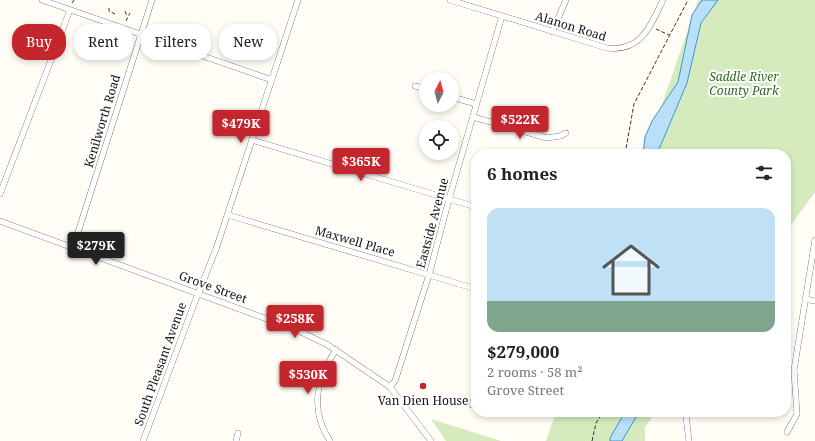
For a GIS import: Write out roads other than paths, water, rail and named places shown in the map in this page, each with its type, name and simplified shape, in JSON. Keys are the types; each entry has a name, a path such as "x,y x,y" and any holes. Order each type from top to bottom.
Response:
{"street":[{"path":"42,0 141,34"},
{"name":"Kenilworth Road","path":"144,24 152,0"},
{"name":"South Pleasant Avenue","path":"143,441 228,216 298,0"},
{"name":"Alanon Road","path":"450,0 552,32 607,48 616,49 633,44 640,40 650,26 664,0"},
{"path":"552,32 566,0"},
{"path":"0,194 70,10"},
{"name":"Eastside Avenue","path":"390,387 395,381 429,275 449,199 502,16"},
{"name":"Kenilworth Road","path":"73,248 141,34"},
{"path":"211,59 272,80"},
{"path":"415,86 419,87"},
{"path":"459,99 476,104"},
{"path":"473,117 547,138 560,136 566,133"},
{"path":"252,140 471,206"},
{"name":"Maxwell Place","path":"228,216 471,288"},
{"name":"Grove Street","path":"0,221 297,330 336,350 390,387 431,441"},
{"path":"787,432 797,414 794,370 815,240"},
{"path":"805,299 815,301"},
{"path":"330,441 321,423 317,402 323,370 336,350"},
{"path":"686,417 689,441"},
{"path":"236,441 238,433"}],"water":[{"path":"702,0 718,0 701,23 687,83 659,149 644,149 645,137 652,121 678,82 692,15"},
{"path":"622,417 636,417 622,441 610,441 610,438"}],"place":[{"name":"Van Dien House","path":"423,386"}],"park label":[{"name":"Saddle River County Park","path":"744,83"}]}
